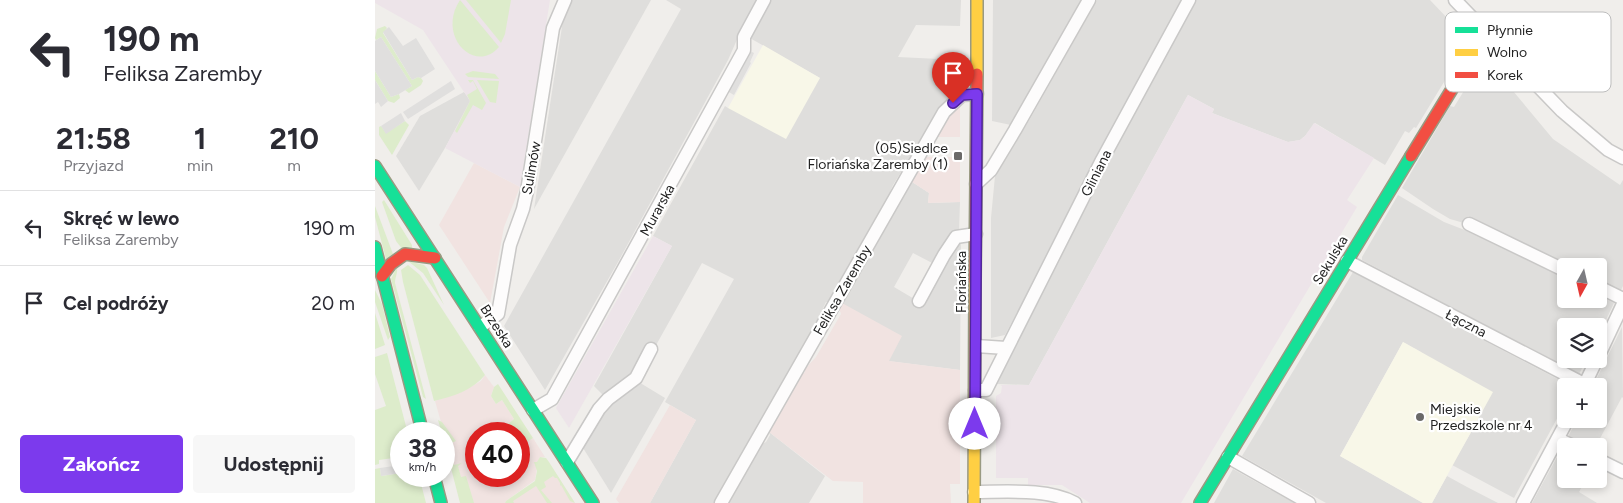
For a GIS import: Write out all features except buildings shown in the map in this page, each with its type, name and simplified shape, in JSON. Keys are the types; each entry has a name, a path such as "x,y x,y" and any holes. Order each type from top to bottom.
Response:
{"street":[{"name":"Sulimów","path":"480,327 498,314 510,245 523,209 527,191 553,28 565,0"},
{"name":"Murarska","path":"533,410 552,399 744,50 744,37 764,0"},
{"name":"Floriańska","path":"975,498 981,390 976,346 977,0"},
{"path":"976,184 991,170 1089,0"},
{"name":"Gliniana","path":"981,390 1006,348 1102,160 1189,0"},
{"path":"1455,0 1467,12"},
{"name":"Sekulska","path":"1200,503 1450,92"},
{"path":"1544,92 1562,111 1608,150 1623,158"},
{"name":"Feliksa Zaremby","path":"721,503 944,112 962,95 977,94"},
{"name":"Brzeska","path":"375,166 593,503"},
{"path":"1469,224 1557,267"},
{"path":"919,301 944,255 956,238 976,234"},
{"path":"375,247 420,422"},
{"path":"383,276 391,264 405,254 435,258"},
{"name":"Łączna","path":"1347,261 1571,378"},
{"path":"1607,291 1623,299"},
{"path":"1607,341 1620,319 1623,304"},
{"path":"976,346 1006,348"},
{"path":"567,462 599,409 608,399 636,378 651,349"},
{"path":"1523,503 1557,441"},
{"path":"1228,457 1309,503"},
{"path":"1607,464 1623,472"},
{"path":"437,487 441,503"},
{"path":"975,498 1042,493 1075,503"}],"shaded area":[{"path":"375,0 550,0 520,187 445,148 470,101 423,30 375,3"},
{"path":"572,0 651,0 534,209 563,20"},
{"path":"666,0 761,0 739,35 728,60 618,262 545,390 504,326 681,9"},
{"path":"767,0 961,0 960,26 916,25 898,57 960,60 960,88 945,101 893,185 890,192 892,193 829,302 826,302 823,313 716,503 650,503 696,420 665,402 734,279 702,263 655,347 637,369 606,398 594,386 672,246 653,236 725,106 728,108 820,78 748,37"},
{"path":"993,0 1085,0 1046,62 1011,125 992,121"},
{"path":"1097,0 1184,0 1005,335 991,338 991,218 995,176 1030,119"},
{"path":"1196,0 1430,0 1445,16 1445,80 1416,128 1414,127 1409,133 1405,131 1385,165 1315,123 1300,140 1288,142 1212,113 1214,109 1188,95 1029,385 997,384 996,381 1158,66"},
{"path":"389,27 403,46 416,38 435,69 421,78 418,77 412,80 383,32"},
{"path":"381,37 412,86 391,97 375,71 375,41"},
{"path":"763,45 820,78 786,139 728,108"},
{"path":"748,50 754,53 751,63 734,95 727,91"},
{"path":"375,80 388,101 381,107 378,102 375,104"},
{"path":"451,81 455,89 408,119 403,112"},
{"path":"464,92 471,101 419,191 396,156 420,116"},
{"path":"1463,92 1514,92 1553,139 1620,185 1623,180 1623,286 1620,292 1607,285 1607,258 1557,258 1557,260 1468,216 1464,223 1450,219 1402,188 1450,106 1454,107"},
{"path":"1188,95 1214,109 1212,113 1288,142 1300,140 1314,123 1374,158 1347,200 1357,207 1181,503 1090,503 1062,485 1028,485 1028,478 996,478 996,396 1001,393 1002,386 1000,385 1029,385"},
{"path":"960,102 960,137 934,137 946,115"},
{"path":"401,113 405,121 386,134 381,126"},
{"path":"923,157 960,157 960,202 928,203 929,193 909,180"},
{"path":"474,163 520,187 504,227 490,303 439,225"},
{"path":"909,180 929,193 928,203 960,202 959,232 936,265 913,253 894,287 916,300 961,240 960,370 888,361 842,303"},
{"path":"1398,195 1444,222 1475,234 1557,275 1557,308 1607,308 1607,300 1614,303 1607,318 1557,318 1557,362 1362,260"},
{"path":"653,236 672,246 569,428 556,408"},
{"path":"1353,272 1557,379 1557,419 1514,498 1452,465 1476,424 1421,352 1403,342 1340,456 1423,503 1326,503 1242,456"},
{"path":"842,303 902,336 889,361 960,370 960,484 950,484 951,503 863,503 863,482 833,481 769,432 805,369 816,357 841,314 839,308"},
{"path":"1622,327 1623,398 1607,425 1607,378 1597,378 1602,368 1607,368 1607,358"},
{"name":"Miejskie Przedszkole nr 4","path":"1403,342 1493,392 1432,503 1423,503 1340,456"},
{"path":"1568,368 1582,368 1579,374"},
{"path":"485,375 494,387 491,396 496,404 502,400 514,419 511,422 465,422 465,487 525,487 505,503 464,503 455,471 455,422 441,422 435,401 461,392 481,381"},
{"path":"637,381 665,398 611,493 580,443 608,403"},
{"path":"670,405 696,420 650,503 619,503 616,499"},
{"path":"1572,428 1606,428 1600,438 1568,437"},
{"path":"769,432 825,476 809,503 728,503 762,444 766,442 770,435"},
{"path":"533,438 545,457 540,457 535,480 530,484 530,440"},
{"path":"1557,457 1557,488 1581,488 1579,492 1597,503 1532,503"},
{"path":"390,467 390,475 381,476 380,468"},
{"path":"1233,469 1287,499 1295,503 1214,503"},
{"path":"555,472 575,503 507,503"},
{"path":"1447,476 1467,487 1498,503 1432,503"}],"green space":[{"path":"460,0 499,47 489,54 479,57 470,54 461,48 455,38 454,14"},
{"path":"466,0 511,0 505,34 501,43"},
{"path":"385,26 387,28 383,33 412,80 418,77 423,81 421,85 409,93 405,90 412,86 381,37 376,40 375,38 377,29"},
{"path":"375,71 391,97 399,94 400,98 394,103 388,101 375,80"},
{"path":"473,71 495,74 499,79 468,77 465,74"},
{"path":"468,80 473,80 486,103 482,110 473,105 457,133 455,131 470,101 467,95 477,89 473,81 470,83"},
{"path":"477,80 499,81 496,103 490,102"},
{"path":"405,121 409,125 392,155 379,135 379,127 381,126 386,133"},
{"path":"384,200 412,245 412,248 403,250 396,241 382,202"},
{"path":"375,206 393,254 386,259 375,217"},
{"path":"408,261 424,265 427,268 444,305 423,273"},
{"path":"408,265 420,275 485,375 475,385 462,392 434,401 403,282 401,270"},
{"path":"397,267 395,283 426,399 423,397 391,279"},
{"path":"375,290 382,304 390,337 388,340 375,302"},
{"path":"375,313 385,345 375,349"},
{"path":"387,353 405,422 390,422 390,458 379,460 379,464 375,465 375,410 386,406 375,374 375,357"},
{"path":"498,384 523,422 510,422 514,419 502,400 496,404 491,396 494,387"},
{"path":"540,457 546,458 575,503 570,501 557,478 553,476 544,482 546,487 541,490 552,503 547,503 536,486 513,501 514,503 505,503 526,487 530,487 530,484 535,481 537,471 534,462 537,462"},
{"path":"462,463 458,466 461,477 465,476 465,487 469,487 474,503 460,503 455,484 455,465"},
{"path":"380,468 381,476 390,475 390,487 422,487 426,503 375,503 375,469"}],"traffic: fast":[{"path":"1200,503 1411,156"},
{"path":"375,166 593,503"},
{"path":"375,247 420,422"},
{"path":"437,487 441,503"}],"traffic: slow":[{"path":"977,0 977,74"},
{"path":"974,503 975,281"}],"traffic: jam":[{"path":"975,281 977,74"},
{"path":"1411,156 1450,92"},
{"path":"382,276 391,264 405,254 435,258"}],"place":[{"name":"(05)Siedlce Floriańska Zaremby (1)","path":"958,156"},
{"name":"Miejskie Przedszkole nr 4","path":"1420,417"}],"route":[{"path":"953,103 962,95 977,94 975,424"}]}
